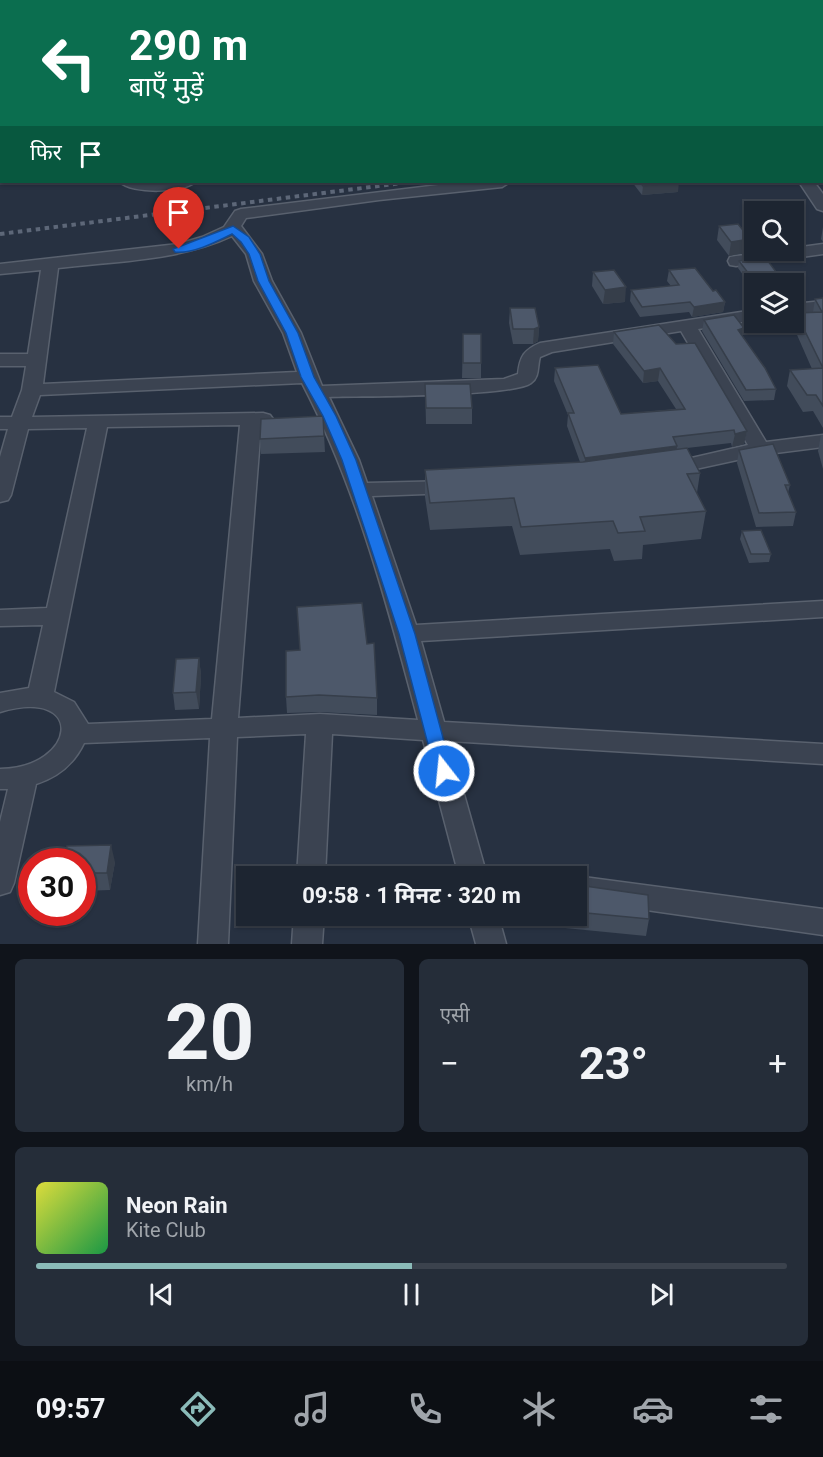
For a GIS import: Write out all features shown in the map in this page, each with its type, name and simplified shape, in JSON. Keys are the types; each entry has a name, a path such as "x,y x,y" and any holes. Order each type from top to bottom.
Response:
{"street":[{"path":"130,183 146,186 177,183"},
{"path":"233,230 233,223 241,214 379,195 493,183"},
{"path":"808,183 823,206"},
{"path":"0,269 179,249 208,241 233,230"},
{"path":"233,230 245,240 254,254 263,281 292,333 312,385 329,416 360,490 407,634 432,730 476,866"},
{"path":"736,261 823,249"},
{"path":"0,495 10,423 32,390 50,263"},
{"path":"804,308 823,306"},
{"path":"32,390 312,385 504,385 521,381 527,377 532,354 547,347 744,316"},
{"path":"686,324 760,449"},
{"path":"0,360 35,360"},
{"path":"307,417 329,416"},
{"path":"10,423 285,418"},
{"path":"213,944 224,726 251,420"},
{"path":"40,697 98,421"},
{"path":"644,473 760,449 823,441"},
{"path":"360,490 468,487"},
{"path":"407,634 823,609"},
{"path":"0,618 56,616"},
{"path":"0,703 22,697 40,697 55,701 67,709 75,720 76,734 71,748 59,761 43,772 12,779 0,883"},
{"path":"312,866 320,724"},
{"path":"76,734 224,726 320,724 823,754"},
{"path":"587,889 823,921"},
{"path":"307,944 308,926"},
{"path":"486,926 491,944"}],"building":[{"path":"641,183 670,183 643,186"},
{"path":"738,224 744,232 744,240 731,242 719,226"},
{"path":"739,261 768,261 777,273 748,273"},
{"path":"695,268 725,302 694,307 690,302 642,307 631,290 679,285 669,270"},
{"path":"614,270 626,287 605,290 593,272"},
{"path":"823,298 823,368 804,329 804,313 822,312 815,299"},
{"path":"510,308 535,308 539,327 513,329"},
{"path":"734,315 744,328 738,330 765,368 776,389 746,390 704,320"},
{"path":"659,325 676,344 695,343 747,431 735,434 734,430 673,437 677,446 585,458 568,413 574,413 555,368 598,365 621,414 685,409 660,368 644,371 614,332"},
{"path":"463,334 481,334 481,363 463,363"},
{"path":"823,368 823,406 816,395 807,395 790,370"},
{"path":"425,384 470,384 472,408 426,408"},
{"path":"323,416 324,436 260,439 261,419"},
{"path":"773,444 790,485 785,485 796,512 759,513 739,450"},
{"path":"687,448 700,473 687,474 706,511 640,517 645,531 618,533 613,521 521,527 514,498 430,503 425,470 583,462"},
{"path":"761,530 771,554 751,554 742,531"},
{"path":"362,603 367,644 374,643 377,698 319,695 286,697 286,651 300,650 297,607"},
{"path":"199,658 196,692 173,693 176,659"},
{"path":"111,845 107,873 96,873 96,848 67,848 67,846"},
{"path":"587,886 648,895 649,919 587,913"}],"railway":[{"path":"0,234 402,183"}],"route":[{"path":"179,249 208,241 233,230 245,240 254,254 263,281 283,314 308,377 349,460 407,634 444,771"}]}
